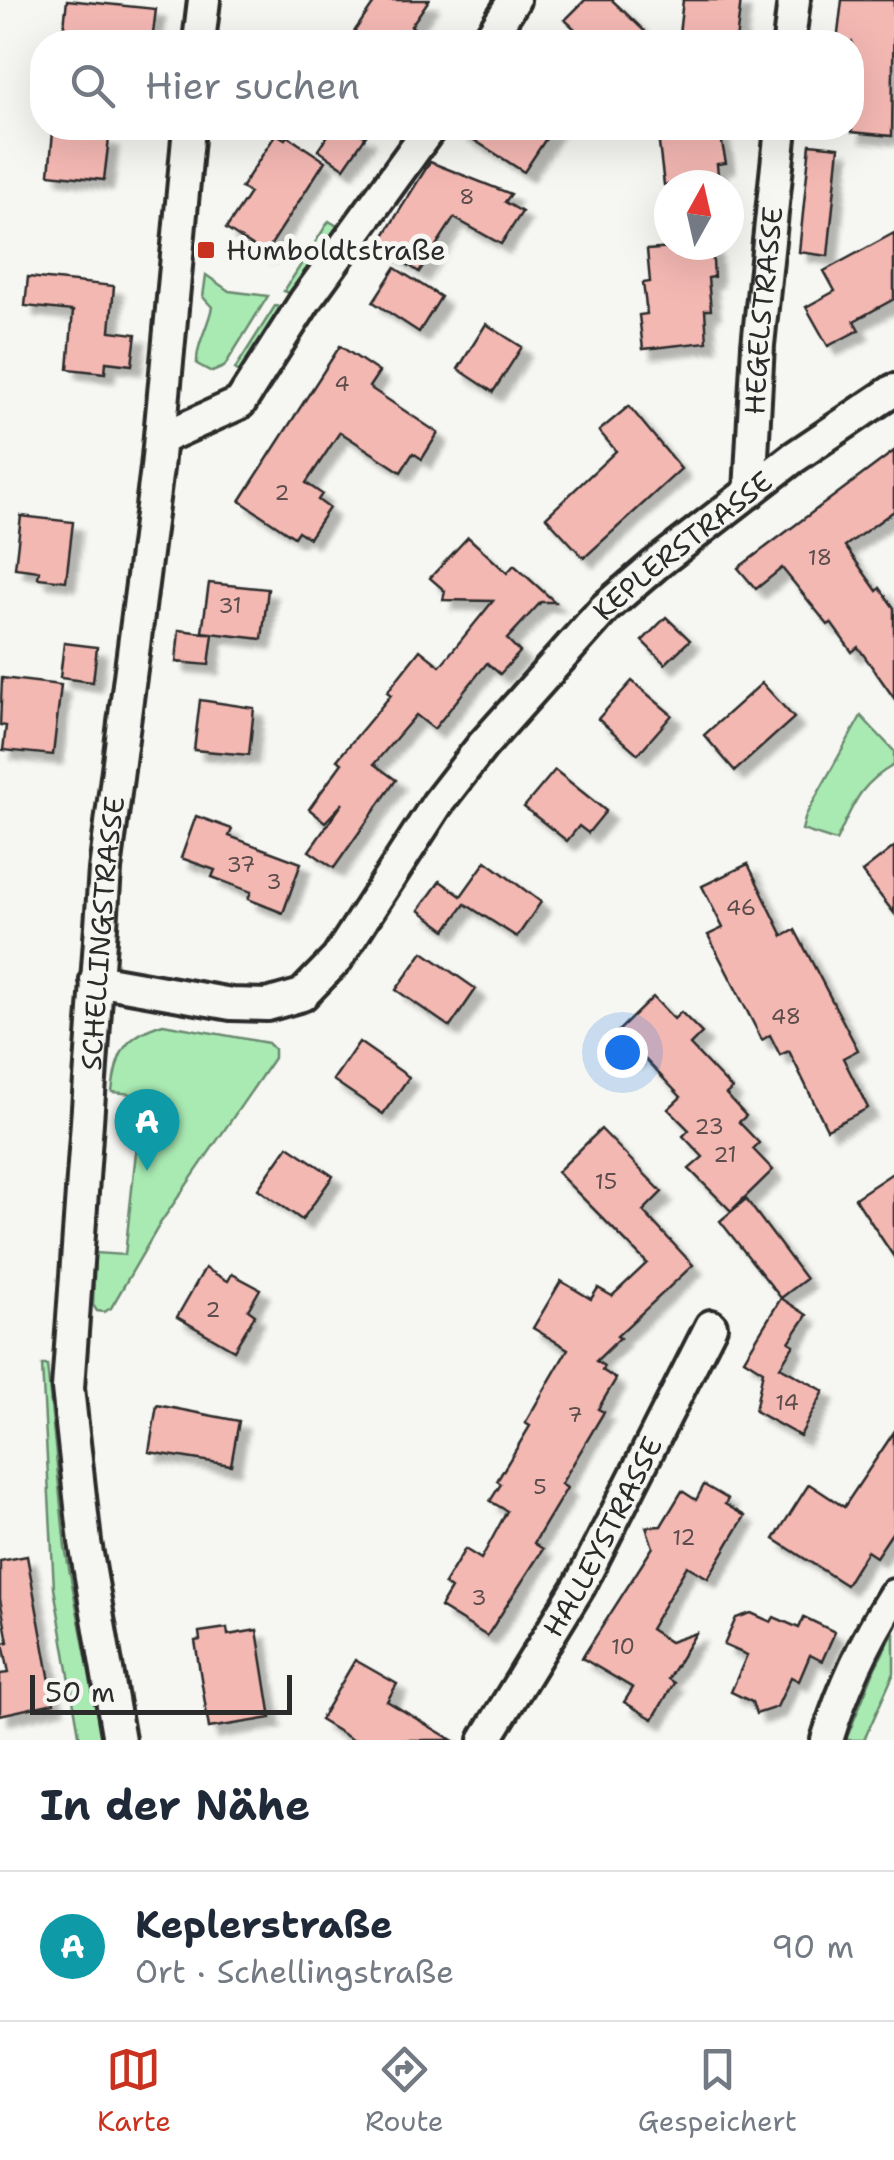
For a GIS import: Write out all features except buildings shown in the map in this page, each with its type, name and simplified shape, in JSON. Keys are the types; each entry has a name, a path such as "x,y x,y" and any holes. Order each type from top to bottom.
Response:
{"street":[{"path":"200,30 204,0"},
{"path":"495,30 514,0"},
{"path":"791,30 794,0"},
{"name":"SCHELLINGSTRASSE","path":"119,1740 85,1542 68,1388 104,870 160,439 188,140"},
{"path":"160,439 240,403 305,301 421,140"},
{"name":"HEGELSTRASSE","path":"750,492 758,345 780,140"},
{"name":"KEPLERSTRASSE","path":"96,980 231,1004 268,1004 302,995 337,959 438,804 544,674 605,608 831,430 894,390"},
{"name":"HALLEYSTRASSE","path":"486,1740 580,1585 712,1326"},
{"path":"827,1740 842,1698 894,1596"}],"green space":[{"path":"329,221 339,227 295,295 284,291"},
{"path":"206,275 229,291 268,296 224,367 212,372 197,364 212,307 203,297"},
{"path":"275,306 287,308 243,375 235,369"},
{"path":"861,716 894,751 894,765 864,789 836,841 802,830 806,815"},
{"path":"163,1024 268,1043 274,1049 274,1058 161,1222 111,1308 97,1311 93,1305 95,1253 125,1255 142,1095 112,1092 117,1066 131,1040"},
{"path":"42,1365 47,1365 65,1547 102,1740 80,1740 54,1588"},
{"path":"894,1632 894,1673 864,1740 846,1740 875,1668"}],"place":[{"name":"Humboldtstraße","path":"206,250"},
{"name":"Keplerstraße","path":"147,1171"}]}
